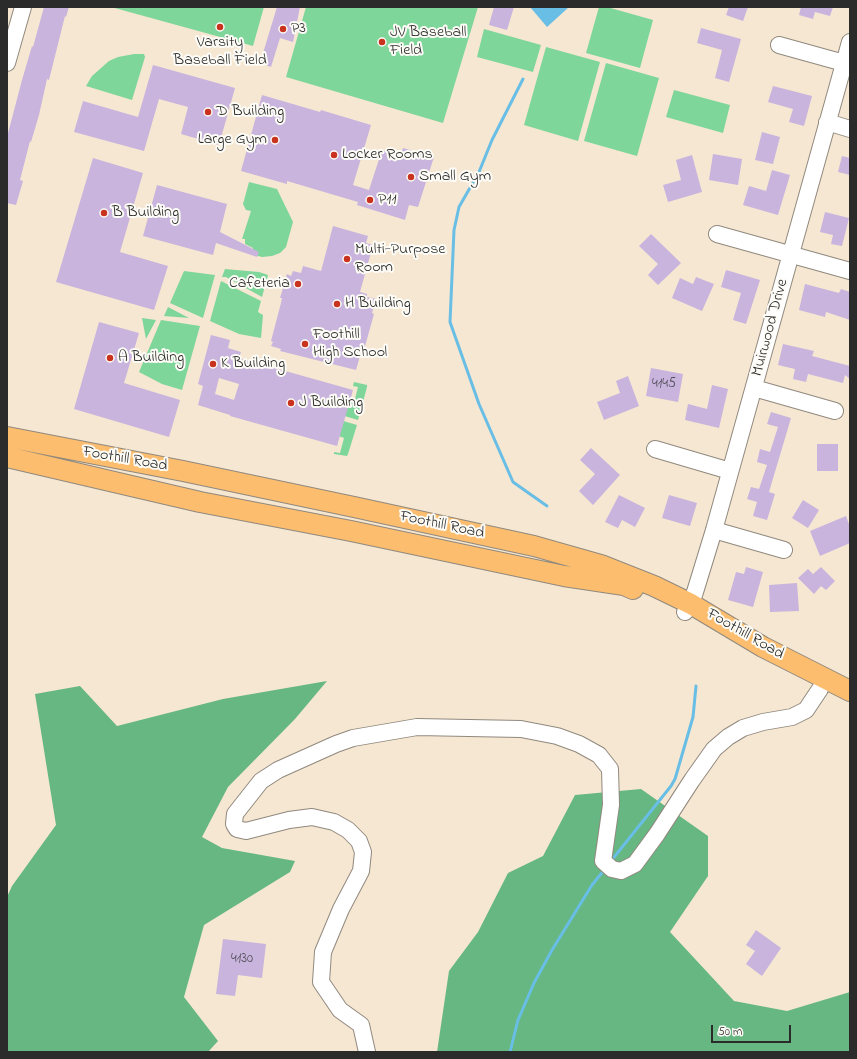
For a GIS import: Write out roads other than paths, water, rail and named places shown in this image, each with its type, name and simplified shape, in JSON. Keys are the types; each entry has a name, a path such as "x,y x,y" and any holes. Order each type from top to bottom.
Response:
{"main road":[{"name":"Foothill Road","path":"7,437 191,472 534,546 601,565 641,581 820,689 850,697"},
{"name":"Foothill Road","path":"7,456 200,502 351,531 564,576 624,585 688,608 850,691"}],"street":[{"path":"7,63 23,7"},
{"name":"Muirwood Drive","path":"688,608 695,592 714,530 850,42"},
{"path":"778,44 844,63"},
{"path":"827,122 850,129"},
{"path":"716,234 850,271"},
{"path":"754,388 835,411"},
{"path":"655,449 730,471"},
{"path":"714,530 784,550"},
{"path":"367,1052 361,1025 340,1010 321,982 323,952 341,909 361,871 363,852 359,841 348,830 334,822 312,817 289,820 246,831 237,829 234,824 235,814 261,781 278,770 353,738 417,727 521,729 557,736 579,744 599,755 610,769 611,805 603,861 612,869 621,870 635,864 714,750 728,737 743,728 764,722 792,717 806,710 820,689"}],"water":[{"path":"530,7 569,7 547,27"}],"waterway":[{"path":"523,79 492,140 479,172 459,207 454,230 450,322 479,404 513,482 547,506"},
{"path":"611,861 675,779 693,717 696,686"},
{"path":"510,1052 518,1020 534,983 552,950 592,885 605,869"}],"place":[{"name":"Varsity Baseball Field","path":"220,27"},
{"name":"P3","path":"283,29"},
{"name":"JV Baseball Field","path":"382,42"},
{"name":"D Building","path":"208,112"},
{"name":"Large Gym","path":"275,140"},
{"name":"Locker Rooms","path":"334,155"},
{"name":"Small Gym","path":"411,177"},
{"name":"P11","path":"370,200"},
{"name":"B Building","path":"104,213"},
{"name":"Multi-Purpose Room","path":"347,259"},
{"name":"Cafeteria","path":"298,284"},
{"name":"H Building","path":"337,304"},
{"name":"Foothill High School","path":"305,344"},
{"name":"A Building","path":"110,358"},
{"name":"K Building","path":"213,364"},
{"name":"J Building","path":"291,403"}]}
